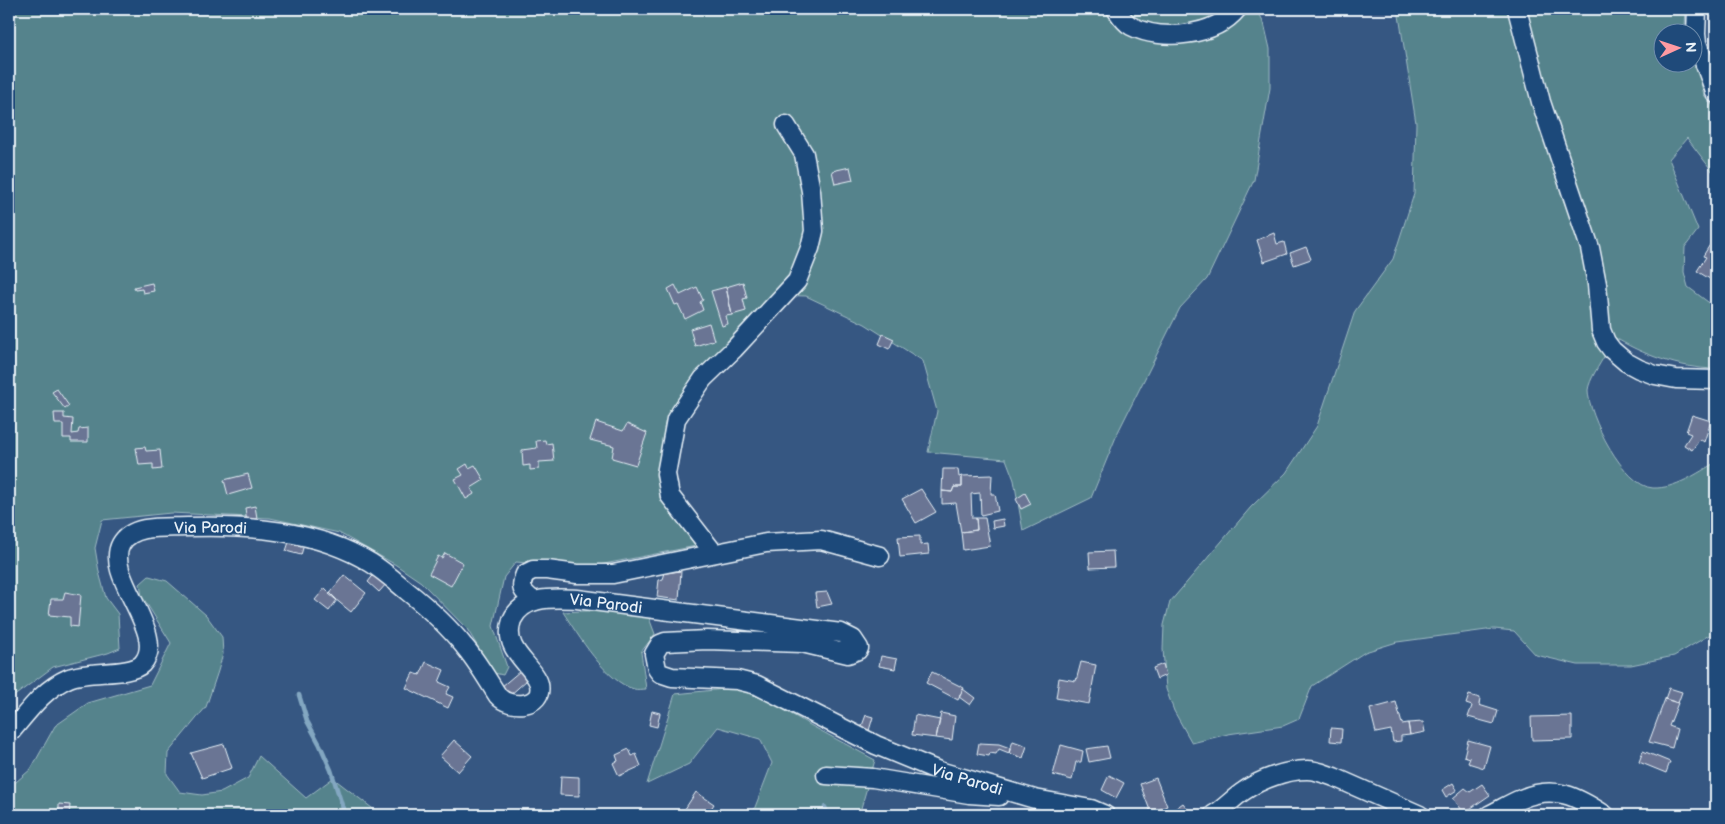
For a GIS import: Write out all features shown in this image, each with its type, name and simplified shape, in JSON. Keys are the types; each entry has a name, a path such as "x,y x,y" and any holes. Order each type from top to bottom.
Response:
{"street":[{"path":"1116,9 1123,19 1132,26 1148,32 1167,34 1185,33 1207,28 1223,22 1237,9"},
{"path":"1516,9 1541,102 1590,248 1597,284 1602,330 1606,342 1626,362 1655,375 1676,379 1716,380"},
{"path":"1697,9 1697,43 1716,94"},
{"path":"714,553 670,496 666,474 676,419 703,379 734,349 797,281 810,248 814,231 812,191 804,154 786,125"},
{"name":"Via Parodi","path":"9,734 40,697 60,683 85,674 132,670 139,667 147,657 149,651 148,636 124,579 118,559 120,545 125,538 145,530 199,527 262,528 311,538 356,554 384,572 422,602 464,646 501,700 513,705 528,704 534,700 539,691 538,681 513,647 510,632 511,624 517,612 526,604 534,601 556,598 577,599 846,635 858,644 859,648 855,652 848,654 802,643 707,640 665,642 655,650 654,659 657,669 672,678 747,682 795,703 876,745 939,771 1035,799 1091,809 1105,815"},
{"path":"534,601 523,592 521,583 525,574 533,570 577,574 613,574 766,543 821,540 880,556"},
{"path":"1213,815 1245,790 1264,780 1307,770 1334,777 1420,815"},
{"path":"826,775 873,778 970,794 1035,799"},
{"path":"1490,815 1531,795 1551,793 1581,799 1605,815"}],"green space":[{"path":"9,9 1105,9 1112,21 1126,32 1206,38 1226,30 1249,9 1257,9 1264,23 1270,49 1270,88 1254,180 1207,279 1180,308 1118,432 1091,498 1023,531 1014,480 1006,459 928,452 937,411 923,361 865,324 806,296 773,295 685,387 664,431 659,461 660,498 696,546 594,566 558,566 516,562 504,577 493,626 507,667 503,675 494,673 467,629 421,582 396,565 339,533 270,518 171,513 102,520 95,548 106,598 118,614 120,648 108,653 53,667 9,700"},
{"path":"1126,9 1224,9 1202,21 1174,26 1147,22 1135,17"},
{"path":"1398,9 1507,9 1531,98 1563,199 1579,241 1589,283 1597,342 1605,355 1592,377 1588,390 1594,416 1601,432 1620,463 1631,476 1642,485 1653,488 1661,488 1678,483 1716,462 1716,631 1674,656 1631,665 1578,665 1536,655 1514,631 1494,629 1397,642 1365,652 1312,686 1299,719 1283,726 1228,734 1192,743 1174,711 1166,689 1163,649 1164,625 1170,602 1251,507 1286,473 1317,426 1355,311 1393,259 1414,194 1416,123"},
{"path":"1525,9 1686,9 1685,22 1652,22 1652,72 1698,72 1704,95 1716,110 1716,176 1687,138 1669,159 1698,230 1685,247 1684,272 1688,287 1716,308 1715,369 1688,366 1649,355 1612,336 1544,84"},
{"path":"149,576 167,581 206,615 222,637 223,654 206,707 168,753 167,774 180,792 202,795 222,792 248,778 259,756 306,798 333,778 381,815 78,815 73,812 16,809 9,804 9,788 31,769 55,726 88,703 150,685 171,643 142,596 140,584"},
{"path":"603,610 649,618 655,634 641,652 646,689 634,689 624,685 603,668 576,633 563,612"},
{"path":"734,688 767,700 875,760 859,815 752,815 772,763 760,739 718,727 689,764 647,784 675,694"}],"building":[{"path":"850,167 853,180 835,184 832,171"},
{"path":"1274,233 1277,244 1284,242 1287,254 1264,262 1257,240"},
{"path":"1711,243 1716,246 1716,277 1713,281 1697,271 1706,257 1703,256"},
{"path":"1306,247 1311,259 1294,265 1290,253"},
{"path":"743,282 747,298 743,299 746,311 732,315 726,287"},
{"path":"152,283 154,291 143,293 142,289 135,290 134,287"},
{"path":"675,285 680,295 697,287 703,300 700,302 703,310 685,319 678,304 675,305 668,289"},
{"path":"726,287 732,315 726,316 728,324 722,326 711,291"},
{"path":"709,323 714,340 695,346 690,329"},
{"path":"883,334 894,339 889,349 879,344"},
{"path":"57,389 69,406 65,409 52,392"},
{"path":"54,413 64,413 64,418 73,419 72,434 78,433 79,429 88,428 88,442 71,442 71,438 63,438 63,424 55,424"},
{"path":"1692,415 1711,421 1704,442 1700,439 1692,450 1684,445 1691,434 1686,432"},
{"path":"596,422 623,431 627,424 647,433 636,465 612,458 614,446 590,440"},
{"path":"545,440 546,444 552,443 554,461 539,462 539,469 530,470 530,465 523,466 522,450 537,448 536,441"},
{"path":"145,447 146,451 160,450 162,469 153,470 153,464 139,465 136,448"},
{"path":"467,464 469,468 475,465 484,480 471,488 474,494 466,499 455,479 463,475 459,469"},
{"path":"943,469 958,469 959,477 962,476 962,487 954,487 952,492 942,491"},
{"path":"248,474 252,488 228,495 224,480"},
{"path":"992,475 991,494 995,494 998,511 981,515 980,493 971,494 972,518 976,518 977,530 961,532 956,503 942,504 942,491 952,492 954,487 962,487 962,476"},
{"path":"921,489 936,512 916,523 902,499"},
{"path":"1025,493 1031,504 1021,509 1016,499"},
{"path":"255,506 258,524 247,524 245,508"},
{"path":"976,518 985,518 990,546 963,550 961,532 977,530"},
{"path":"1003,519 1004,526 993,528 992,521"},
{"path":"920,536 920,545 928,544 929,554 900,557 898,537"},
{"path":"289,542 303,548 301,555 286,551"},
{"path":"1113,551 1114,567 1090,568 1089,552"},
{"path":"445,553 463,563 451,586 429,574 438,556 442,558"},
{"path":"681,571 679,600 657,597 659,580 663,579 665,573"},
{"path":"375,573 387,583 379,592 368,582"},
{"path":"344,575 366,593 351,612 329,594"},
{"path":"325,588 337,600 329,611 315,600"},
{"path":"65,592 81,595 78,627 70,626 70,617 49,615 51,599 63,599"},
{"path":"827,592 832,604 817,607 815,593"},
{"path":"881,656 897,659 895,669 879,666"},
{"path":"426,662 444,670 439,682 450,687 446,694 453,697 448,708 406,688 413,673 420,675"},
{"path":"1081,662 1096,665 1089,704 1056,698 1059,678 1076,681"},
{"path":"1163,664 1166,675 1157,679 1153,668"},
{"path":"520,671 527,680 509,696 501,687"},
{"path":"932,672 964,688 958,700 926,683"},
{"path":"1669,688 1682,692 1678,703 1665,699"},
{"path":"963,689 975,698 970,705 959,697"},
{"path":"1469,695 1480,698 1479,705 1498,711 1494,724 1468,717 1472,706 1466,704"},
{"path":"1665,699 1678,703 1669,726 1677,729 1672,748 1649,742"},
{"path":"1396,702 1402,724 1408,723 1410,735 1401,736 1401,741 1393,742 1391,730 1376,733 1370,709"},
{"path":"652,711 660,713 657,727 649,725"},
{"path":"941,713 955,716 952,740 936,738"},
{"path":"866,715 873,717 868,734 860,731"},
{"path":"915,715 940,720 936,738 912,735"},
{"path":"1572,716 1572,739 1532,740 1531,717"},
{"path":"1423,722 1425,732 1410,735 1408,723"},
{"path":"1331,728 1342,729 1341,742 1330,741"},
{"path":"454,740 472,756 458,772 440,756"},
{"path":"1468,740 1490,746 1484,768 1468,763 1470,758 1464,756"},
{"path":"1013,741 1027,746 1023,758 1009,753"},
{"path":"979,743 999,744 1010,748 1009,753 999,749 996,754 990,753 989,756 977,754"},
{"path":"224,744 232,768 202,778 191,753"},
{"path":"1061,745 1083,751 1081,762 1076,762 1072,780 1053,775"},
{"path":"1107,746 1110,758 1089,762 1086,749"},
{"path":"629,749 632,756 636,754 641,766 619,776 613,763 618,761 616,755"},
{"path":"1643,751 1670,762 1666,773 1639,762"},
{"path":"1109,775 1124,783 1116,798 1102,790"},
{"path":"561,776 579,777 579,796 560,795"},
{"path":"1156,778 1167,806 1151,813 1140,784"},
{"path":"1453,783 1457,790 1446,797 1442,790"},
{"path":"1482,784 1490,795 1464,813 1453,798 1465,788 1470,792"},
{"path":"1716,785 1716,807 1710,788"},
{"path":"696,792 714,804 707,815 681,815"},
{"path":"1183,803 1190,812 1186,815 1175,815 1172,811"},
{"path":"59,804 70,805 69,815 59,815"}],"waterway":[{"path":"299,695 307,721 331,770 345,815"},
{"path":"825,807 828,815"}]}
